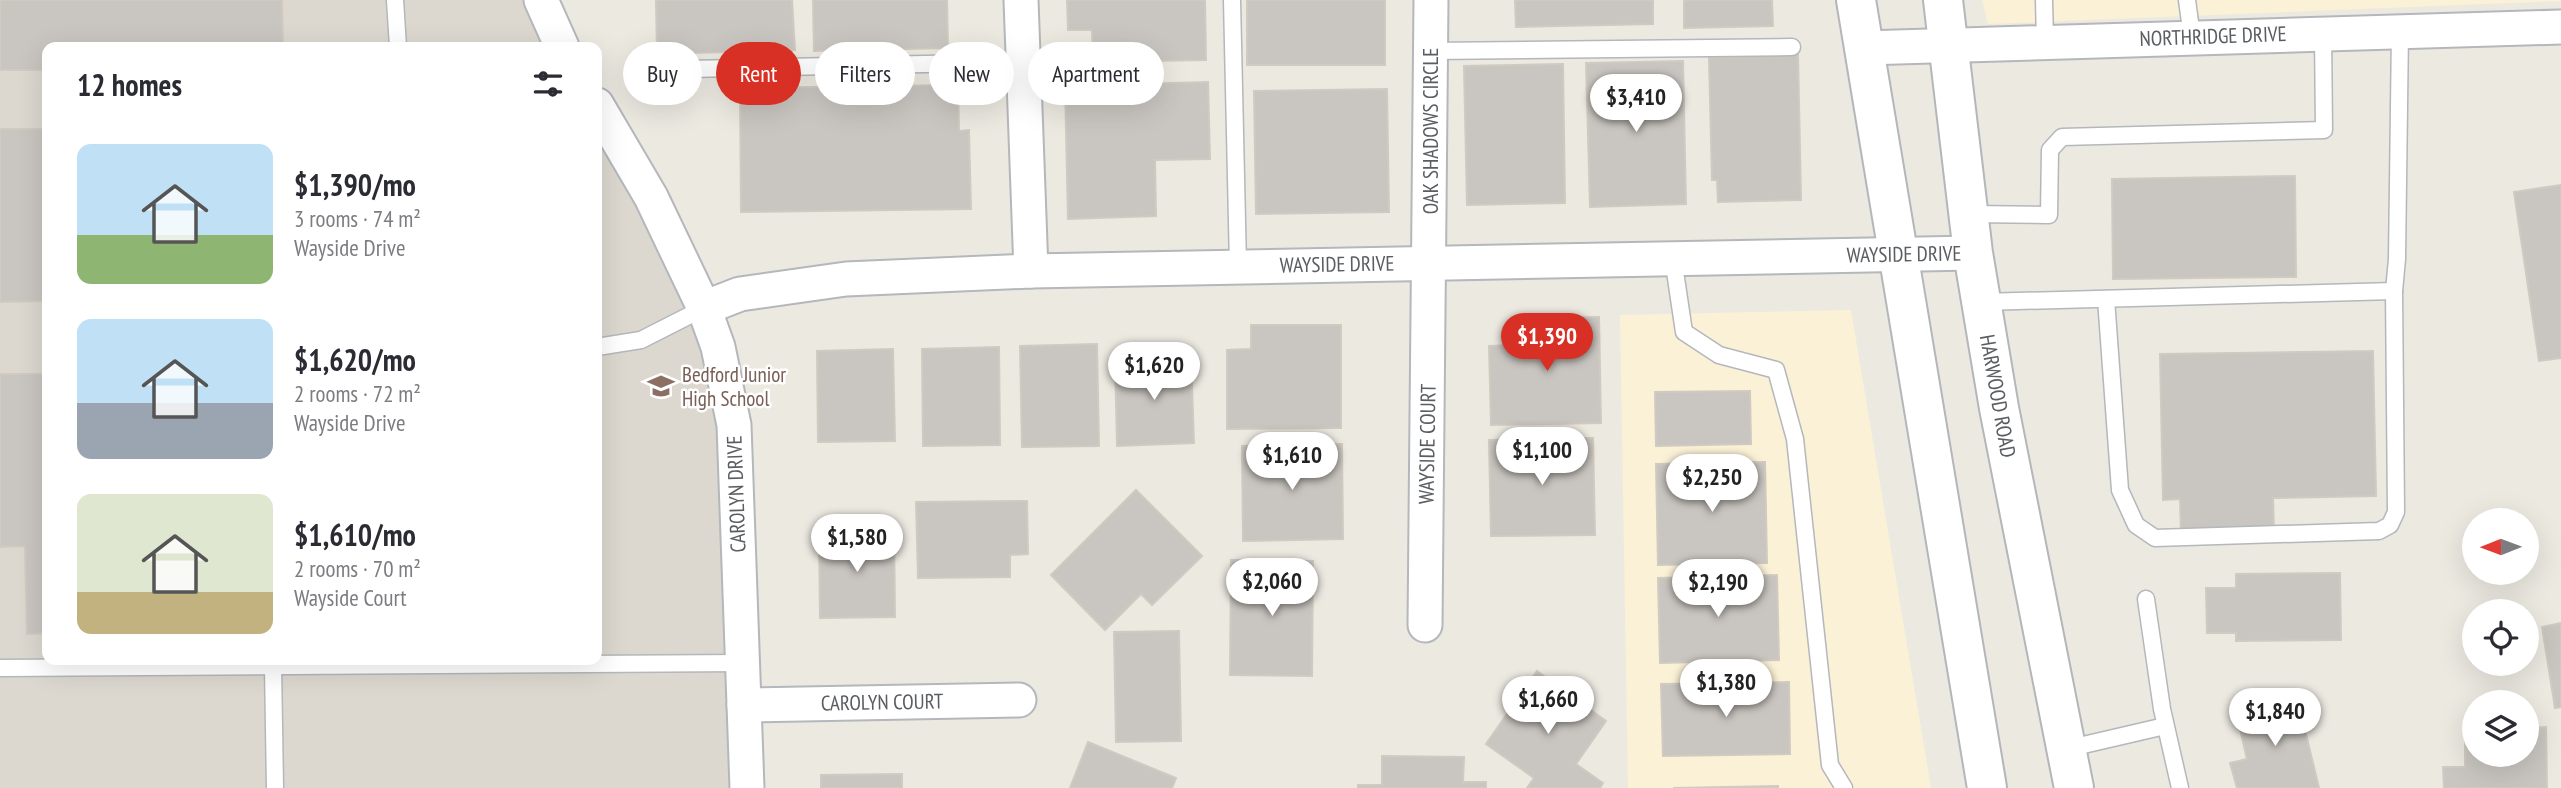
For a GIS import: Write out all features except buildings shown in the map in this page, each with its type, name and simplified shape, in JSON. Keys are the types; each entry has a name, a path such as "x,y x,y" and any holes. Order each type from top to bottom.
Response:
{"main road":[{"path":"1856,0 1987,788"},
{"name":"HARWOOD ROAD","path":"1943,0 1973,253 1998,408 2074,788"}],"street":[{"path":"541,0 560,42"},
{"path":"1021,0 1031,271"},
{"name":"OAK SHADOWS CIRCLE","path":"1429,263 1431,0"},
{"name":"NORTHRIDGE DRIVE","path":"1864,48 2561,27"},
{"name":"CAROLYN DRIVE","path":"602,114 651,197 704,308 718,347 734,425 747,788"},
{"name":"WAYSIDE DRIVE","path":"704,308 740,294 846,279 1031,271 1973,253"},
{"name":"WAYSIDE COURT","path":"1425,625 1429,263"},
{"name":"CAROLYN COURT","path":"744,705 1019,700"}],"lane":[{"path":"395,0 398,42"},
{"path":"1232,0 1238,267"},
{"path":"2044,0 2045,41"},
{"path":"2187,0 2192,37"},
{"path":"2106,299 2120,490 2136,525 2155,538 2168,538 2379,531 2390,525 2396,512 2394,291 2398,259 2400,31"},
{"path":"1969,214 2049,215 2050,150 2062,137 2324,130 2323,33"},
{"path":"1430,51 1792,47"},
{"path":"702,69 1023,62"},
{"path":"1673,258 1684,332 1719,355 1776,370 1795,439 1830,765 1844,788"},
{"path":"1982,302 2394,291"},
{"path":"602,346 640,340 704,308"},
{"path":"2146,599 2165,726 2179,788"},
{"path":"602,664 743,663"},
{"path":"0,668 430,665"},
{"path":"273,666 275,788"},
{"path":"2066,749 2165,726"}],"shaded area":[{"name":"Bedford Junior High School","path":"0,0 541,0 560,42 42,42 42,665 602,665 602,115 718,347 747,788 0,788"},
{"path":"1982,0 2561,0 2561,1 1988,24"},
{"path":"1851,310 1931,788 1628,788 1620,315"}],"place":[{"name":"Bedford Junior High School","path":"661,386"}]}
